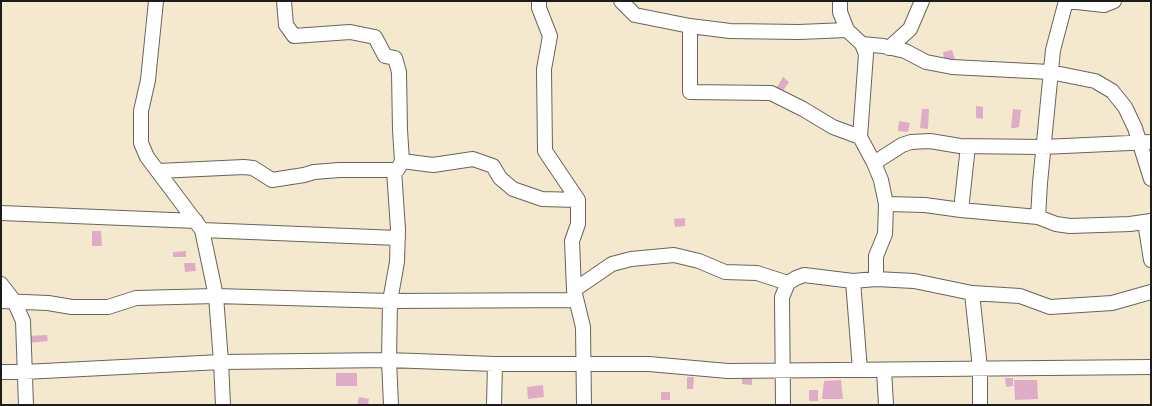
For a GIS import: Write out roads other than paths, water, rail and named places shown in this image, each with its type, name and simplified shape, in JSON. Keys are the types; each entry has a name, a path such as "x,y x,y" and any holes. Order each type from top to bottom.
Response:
{"street":[{"path":"156,1 148,80 140,128 141,143 147,156 199,226 216,296 223,405"},
{"path":"284,1 286,25 294,36 350,32 375,37 385,56 395,58 399,72 398,238 397,262 390,301 389,360 391,405"},
{"path":"539,1 539,8 550,36 544,69 545,151 578,200 578,224 572,241 575,295 583,328 584,405"},
{"path":"621,1 635,15 690,26 730,31 799,32 847,30"},
{"path":"840,1 840,12 847,30 862,44 866,59 862,87 860,137 881,180 886,204 885,234 876,256 876,279"},
{"path":"889,48 910,29 922,1"},
{"path":"1038,217 1050,72 1053,50 1067,1 1104,5 1114,1"},
{"path":"690,26 690,92 770,93 803,108 833,127 860,137"},
{"path":"862,44 905,51 926,62 952,67 1050,72 1095,81 1112,91 1125,107 1145,143 1151,179"},
{"path":"874,163 902,145 911,142 930,141 968,146 1043,147 1145,143"},
{"path":"961,210 968,146"},
{"path":"158,171 244,167 252,168 272,180 314,172 434,165 473,159 493,166 500,178 513,189 542,199 578,200"},
{"path":"886,204 925,205 1038,217 1056,224 1070,226 1130,224 1148,221 1151,260"},
{"path":"1,213 398,238"},
{"path":"8,301 72,307 108,307 136,298 216,296 390,301 575,295 612,264 631,259 674,255 700,261 725,272 757,273 788,283"},
{"path":"783,405 782,297 788,283 804,275 853,281 876,279 914,281 972,293 1020,296 1050,307 1112,302 1151,292"},
{"path":"853,281 860,370"},
{"path":"1,284 8,301 23,321 26,405"},
{"path":"972,293 980,368 980,405"},
{"path":"1,372 221,362 389,360 495,364 649,364 728,371 1151,367"},
{"path":"494,405 495,364"},
{"path":"884,370 886,405"}]}
